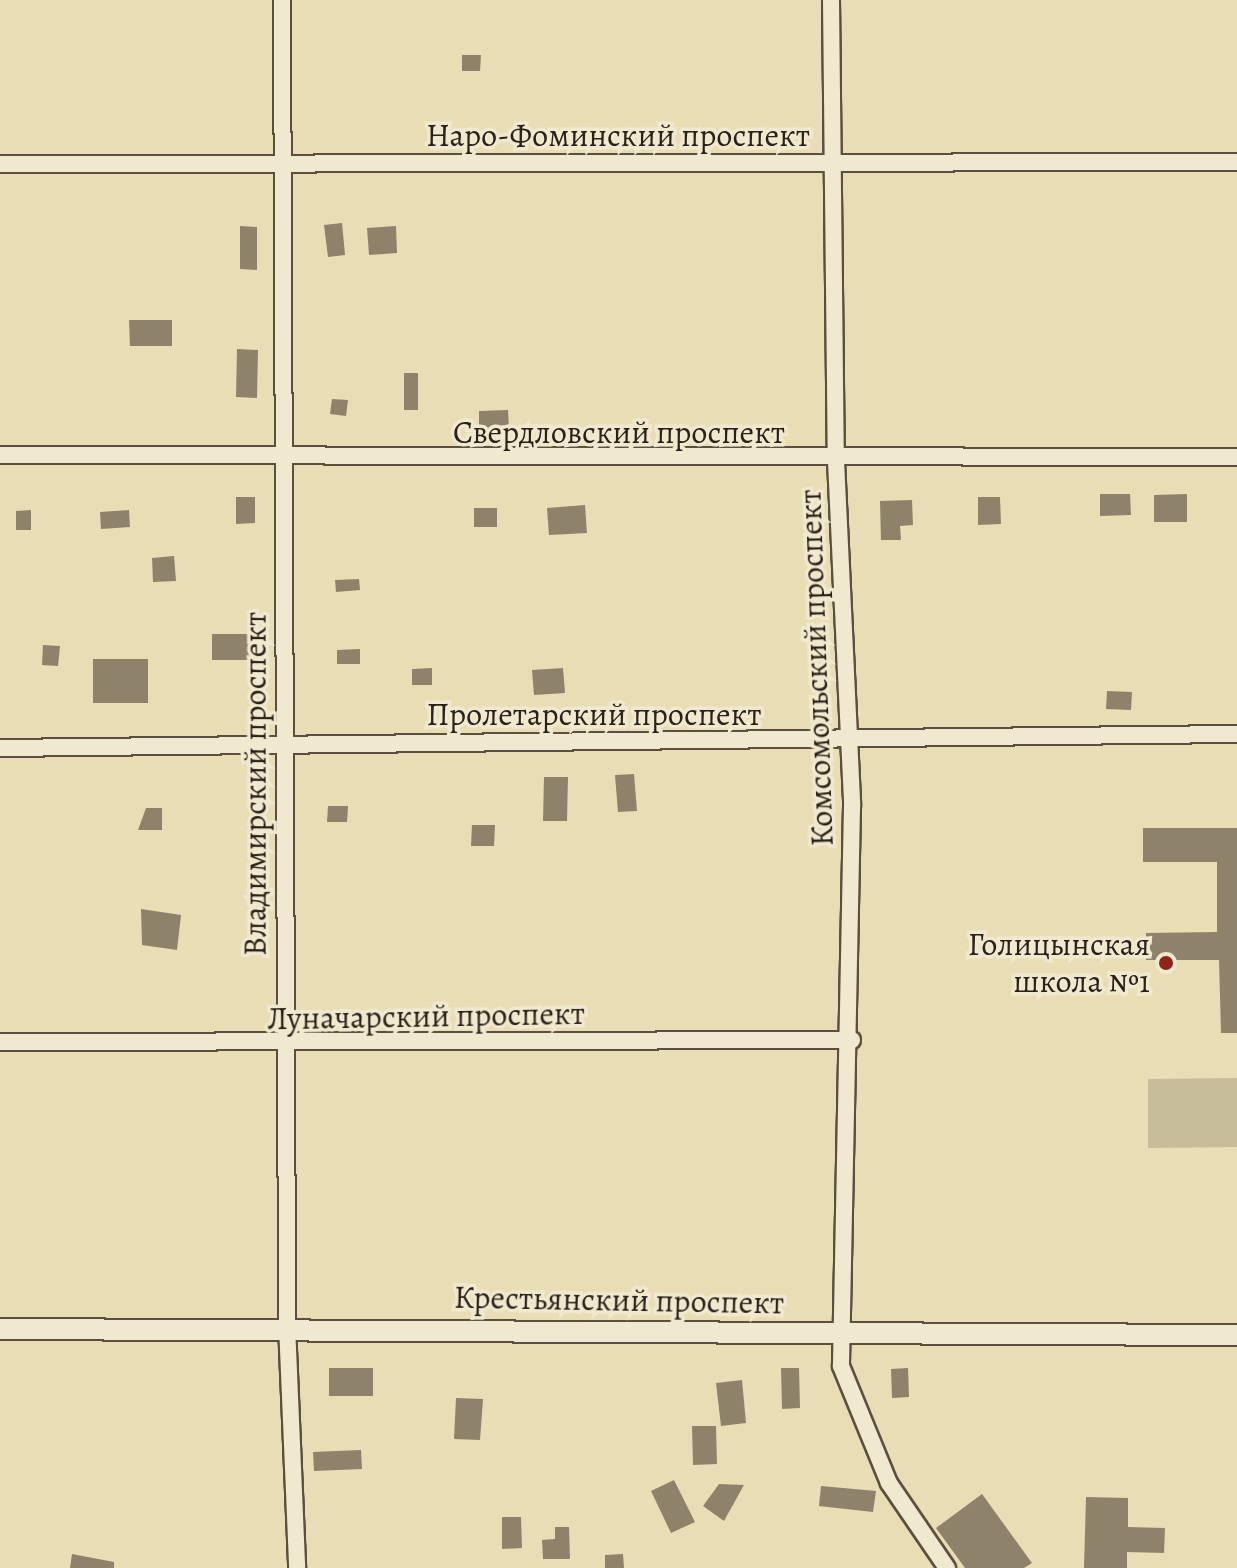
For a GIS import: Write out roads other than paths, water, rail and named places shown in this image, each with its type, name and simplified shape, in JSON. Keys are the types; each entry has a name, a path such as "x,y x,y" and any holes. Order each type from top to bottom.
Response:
{"street":[{"name":"Владимирский проспект","path":"282,0 282,743 287,1325 297,1568"},
{"name":"Комсомольский проспект","path":"831,0 836,461 844,741 852,806 852,1040 841,1334 845,1386 877,1458 947,1568"},
{"name":"Наро-Фоминский проспект","path":"0,164 1237,162"},
{"name":"Свердловский проспект","path":"0,455 836,461 1237,457"},
{"name":"Пролетарский проспект","path":"0,748 282,743 844,741 1237,734"},
{"name":"Луначарский проспект","path":"0,1042 285,1046 852,1040"},
{"name":"Крестьянский проспект","path":"0,1329 287,1325 841,1334 1237,1335"}],"place":[{"name":"Голицынская школа №1","path":"1166,963"}]}
